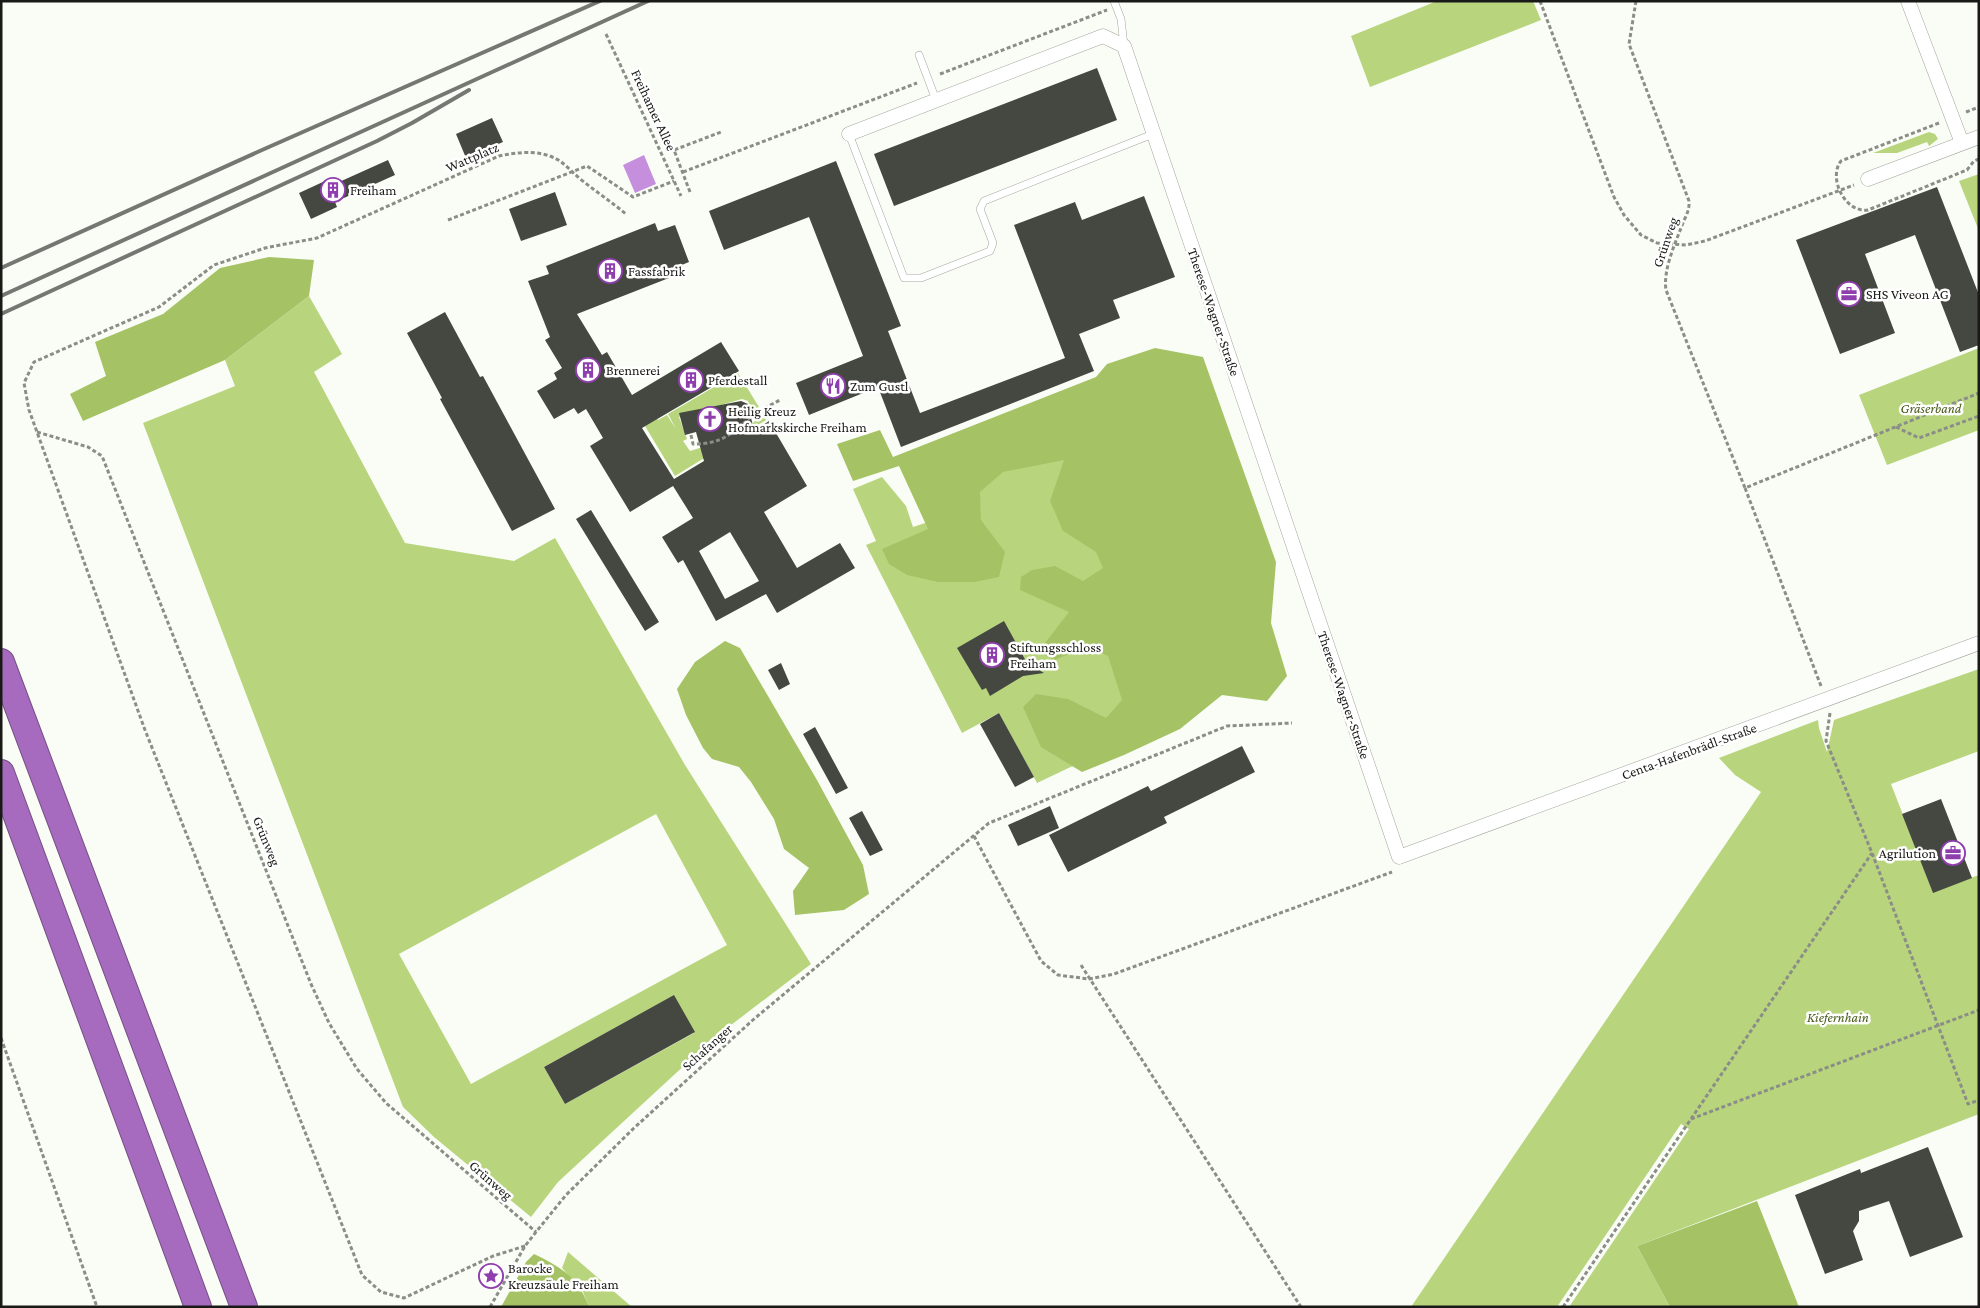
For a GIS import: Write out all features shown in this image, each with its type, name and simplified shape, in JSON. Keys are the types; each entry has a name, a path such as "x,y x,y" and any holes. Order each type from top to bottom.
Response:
{"highway":[{"path":"1,662 244,1307"},
{"path":"1,773 198,1307"}],"street":[{"path":"1908,1 1962,143"},
{"path":"848,134 1103,36 1124,46"},
{"name":"Therese-Wagner-Straße","path":"1124,46 1399,857"},
{"path":"1868,180 1979,137"},
{"name":"Centa-Hafenbrädl-Straße","path":"1399,857 1979,643"}],"lane":[{"path":"1115,4 1121,19 1124,46"},
{"path":"919,55 936,100"},
{"path":"848,134 904,278 921,278 990,251 992,243 980,209 984,201 1153,134"}],"path":[{"path":"1540,1 1618,206 1641,235 1657,243 1675,246 1705,241 1868,180"},
{"name":"Grünweg","path":"1636,1 1629,44 1689,201 1690,208 1664,280 1666,290 1745,488 1830,711 1826,742 1872,853 1968,1104 1979,1100"},
{"path":"683,172 928,79 1115,4"},
{"name":"Freihamer Allee","path":"606,34 680,196"},
{"path":"690,192 674,150 721,132"},
{"name":"Wattplatz","path":"525,1246 493,1256 404,1298 381,1292 362,1275 145,730 29,410 24,383 34,362 159,307 214,265 265,248 317,238 499,156 521,152 541,154 559,161 627,215"},
{"path":"448,220 587,166 633,197 674,181"},
{"path":"1745,488 1979,393"},
{"path":"691,435 693,444 713,443 722,440 753,416 780,400"},
{"path":"1895,427 1919,438 1979,416"},
{"name":"Grünweg","path":"37,432 88,447 102,456 311,984 329,1023 357,1069 386,1104 536,1232"},
{"name":"Schafanger","path":"490,1307 525,1246 536,1232 566,1195 634,1128 754,1018 989,823 1227,726 1292,723"},
{"path":"974,836 1042,961 1058,974 1089,979"},
{"path":"1563,1307 1872,853"},
{"path":"1082,965 1089,979 1301,1307"},
{"path":"1690,1120 1979,1010"},
{"path":"1,1038 97,1307"}],"green space":[{"path":"1437,1 1533,1 1541,20 1370,87 1351,36"},
{"path":"1929,132 1935,134 1938,139 1929,146 1927,142 1897,153 1873,153"},
{"path":"1979,174 1979,231 1959,181"},
{"path":"269,257 314,260 309,296 225,360 83,421 70,394 106,376 95,342 163,314 220,268"},
{"path":"309,296 342,354 314,372 405,543 514,561 555,538 685,765 811,964 714,1038 558,1182 531,1217 434,1137 403,1107 143,423 235,386 225,360","holes":["656,814 727,945 471,1084 399,954","673,996 694,1033 565,1104 544,1067"]},
{"path":"1155,348 1203,357 1276,562 1271,623 1287,676 1267,701 1222,695 1180,729 1082,772 1041,747 1023,707 1036,694 1068,699 1106,718 1122,700 1108,656 1087,646 1055,660 1038,652 1069,612 1020,590 1021,577 1032,570 1055,566 1083,581 1103,568 1096,552 1063,531 1050,501 1064,460 1003,472 980,492 981,520 1005,552 999,577 975,582 938,582 907,575 889,564 882,549 928,529 899,466 853,481 837,444 880,430 893,457 1096,377 1107,364"},
{"name":"Gräserband","path":"1979,348 1979,430 1887,465 1859,395"},
{"path":"738,373 759,407 749,414 751,409 748,401 742,399 679,417 687,439 683,441 690,451 706,446 713,448 760,418 763,414 766,420 675,476 642,421 654,413 658,420 667,415 676,429 668,414"},
{"path":"1085,390 1222,695 1037,783 999,713 962,733 866,545 876,541 853,489 882,477 906,506 913,527 931,521"},
{"path":"725,641 740,648 817,780 863,865 869,894 844,910 795,915 793,891 809,868 784,849 774,819 751,782 739,767 712,759 703,748 686,715 677,689 695,662"},
{"name":"Kiefernhain","path":"1979,669 1979,751 1891,784 1933,892 1979,875 1979,1114 1637,1246 1670,1307 1569,1307 1689,1129 1681,1124 1557,1307 1411,1307 1761,792 1735,775 1719,758 1818,720 1827,752 1834,720"},
{"path":"1757,1201 1799,1307 1670,1307 1637,1246"},
{"path":"568,1252 632,1307 589,1307 583,1292 562,1268"},
{"path":"534,1254 568,1274 580,1288 589,1307 501,1307 526,1262"}],"shaded area":[{"path":"644,155 656,184 635,193 623,165"}],"building":[{"path":"1097,68 1117,120 894,206 874,154"},
{"path":"492,118 503,142 466,158 456,134"},
{"name":"Freiham","path":"388,160 395,175 335,202 337,207 311,219 299,193 325,181 328,187"},
{"path":"836,161 901,326 888,331 920,413 1065,358 1014,225 1075,202 1082,220 1144,196 1175,277 1113,300 1120,318 1079,334 1094,371 901,447 878,387 809,415 796,383 863,356 809,217 724,250 709,211"},
{"name":"SHS Viveon AG","path":"1937,187 1979,295 1979,345 1960,352 1915,235 1865,254 1895,333 1840,354 1796,240"},
{"path":"555,192 567,225 521,241 509,209"},
{"path":"655,223 658,231 675,225 689,262 672,269 674,276 577,314 602,355 607,352 632,395 721,342 739,371 642,428 674,479 704,461 696,432 685,435 679,413 741,401 748,404 754,431 769,421 807,486 764,512 797,568 840,543 855,568 777,613 766,594 716,621 683,560 678,563 662,537 693,518 673,486 630,512 590,446 603,438 586,409 578,414 574,408 554,419 537,391 557,379 554,373 562,368 545,340 550,337 528,281 549,274 546,266","holes":["730,532 759,581 725,599 699,551"]},
{"path":"445,312 480,377 483,376 555,509 512,531 440,399 442,398 407,333"},
{"path":"591,510 659,622 645,631 576,519"},
{"name":"Stiftungsschloss Freiham","path":"1004,621 1027,663 1044,673 1023,676 990,696 986,688 982,690 957,648"},
{"path":"781,663 790,684 779,690 768,670"},
{"path":"999,713 1034,777 1015,787 980,724"},
{"path":"815,727 848,788 836,794 803,734"},
{"path":"1242,746 1255,772 1164,817 1167,823 1068,872 1049,835 1148,786 1151,791"},
{"path":"1941,799 1972,878 1933,893 1902,814"},
{"path":"1050,806 1059,828 1018,846 1008,825"},
{"path":"862,811 883,850 870,856 849,818"},
{"path":"674,995 695,1032 565,1104 544,1067"},
{"path":"1928,1147 1963,1237 1910,1257 1889,1201 1859,1211 1859,1221 1853,1231 1863,1260 1825,1274 1795,1195 1860,1169 1861,1173"}],"railway":[{"path":"1,268 262,150 600,1"},
{"path":"1,296 648,1"},
{"path":"1,314 377,141 469,90"}],"place":[{"name":"Freiham","path":"333,190"},
{"name":"Fassfabrik","path":"610,271"},
{"name":"SHS Viveon AG","path":"1849,294"},
{"name":"Brennerei","path":"588,370"},
{"name":"Pferdestall","path":"691,380"},
{"name":"Zum Gustl","path":"833,386"},
{"name":"Heilig Kreuz Hofmarkskirche Freiham","path":"710,419"},
{"name":"Stiftungsschloss Freiham","path":"992,655"},
{"name":"Agrilution","path":"1953,853"},
{"name":"Barocke Kreuzsäule Freiham","path":"491,1276"}]}
